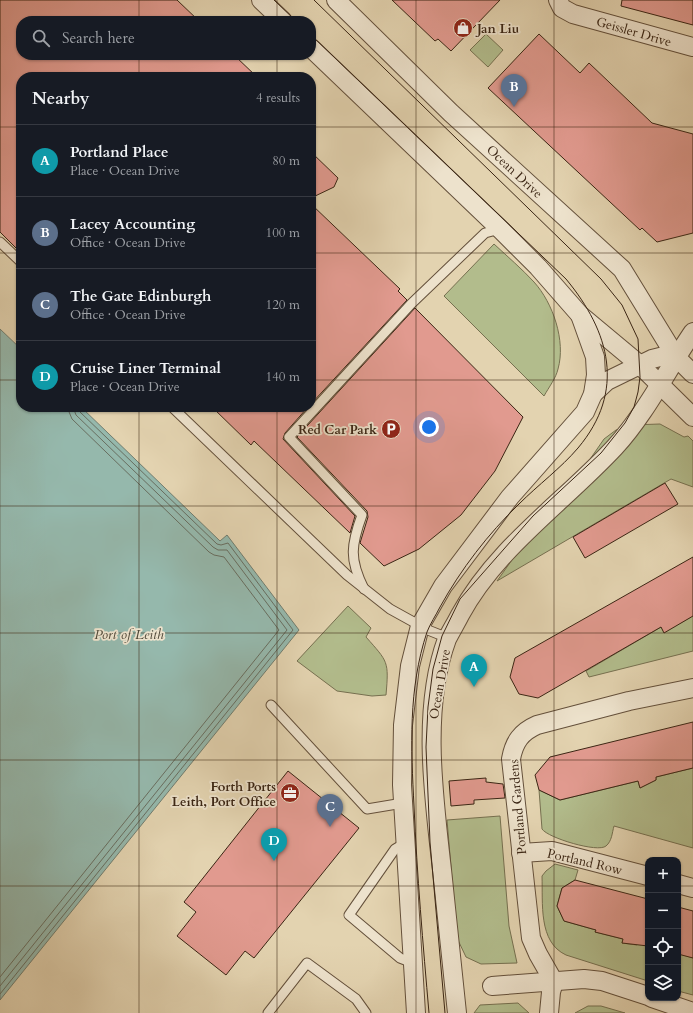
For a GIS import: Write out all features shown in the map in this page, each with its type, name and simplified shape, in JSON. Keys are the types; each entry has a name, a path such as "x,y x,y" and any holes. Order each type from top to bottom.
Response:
{"street":[{"path":"261,0 278,16"},
{"name":"Ocean Drive","path":"336,0 451,113 622,268 676,356 693,374"},
{"name":"Geissler Drive","path":"558,0 562,8 573,14 693,47"},
{"path":"316,53 500,229 538,267 580,315 640,365 693,417"},
{"path":"416,1013 403,803 404,705 410,666 420,626 443,586 510,497 585,412 593,394 596,375 596,357 580,315"},
{"path":"593,394 607,382 640,365 664,356 676,356 693,332"},
{"name":"Ocean Drive","path":"457,1013 436,820 432,720 434,698 448,638 466,604 496,562 614,448 639,419 676,356"},
{"name":"Portland Gardens","path":"554,982 538,954 531,938 511,760 515,744 524,732 537,725 655,690 693,688"},
{"name":"Portland Row","path":"521,853 552,851 645,875"},
{"path":"681,885 693,888"},
{"path":"492,986 592,979 645,995"},
{"path":"549,1013 551,992 554,982"},
{"path":"661,1001 693,1012"}],"lane":[{"path":"316,408 411,304 485,233 500,229"},
{"path":"0,242 16,257"},
{"path":"177,412 334,563 364,589 390,609 420,626 448,638"},
{"path":"312,412 289,437 362,515 354,537 352,549 354,565 364,589"},
{"path":"271,705 368,809 403,803"},
{"path":"406,843 395,849 349,915 400,958 414,963"},
{"path":"268,1013 307,963 356,999 366,1013"}],"green space":[{"path":"486,34 503,50 488,67 470,50"},
{"path":"494,244 534,282 547,301 556,323 559,335 560,358 556,376 544,396 444,296"},
{"path":"660,424 684,437 688,436 693,441 693,487 671,479 497,581 561,491 577,478 604,439 616,430 630,425"},
{"path":"348,606 371,628 366,637 383,657 387,668 386,695 372,696 337,691 297,661"},
{"path":"693,609 693,651 589,677 586,671 661,627 664,632 691,617"},
{"path":"693,768 693,848 614,826 611,839 608,844 601,848 593,848 573,844 546,833 542,829 539,790 560,800 638,781 640,788 656,780 656,777"},
{"path":"500,816 509,926 517,963 481,964 466,957 457,938 447,820"},
{"path":"555,864 578,870 575,880 562,888 557,906 564,921 596,930 595,932 623,939 622,943 637,945 637,943 645,945 645,980 566,955 557,949 546,931 544,921 542,876"},
{"path":"681,954 693,958 693,995 681,992"},
{"path":"518,1003 529,1013 474,1013 480,1005"},
{"path":"588,1006 601,1006 625,1013 575,1013"}],"water":[{"name":"Port of Leith","path":"0,329 16,344 16,412 86,412 220,541 227,535 299,630 0,1000"}],"building":[{"path":"0,0 177,0 194,16 16,16 16,60 239,60 252,72 16,72 16,248 0,232"},
{"path":"392,0 500,0 451,51 438,39 435,41"},
{"path":"622,0 693,0 693,25 621,6"},
{"path":"539,34 580,73 589,63 652,123 693,134 693,233 657,242 642,228 640,230 488,88"},
{"path":"316,157 338,178 334,187 316,196"},
{"path":"316,209 400,289 398,291 407,300 316,399"},
{"name":"Red Car Park","path":"415,308 523,417 495,471 461,515 419,549 384,566 360,543 368,517 367,511 297,437"},
{"path":"217,412 304,412 285,433 283,439 355,516 350,533 254,441 251,445"},
{"path":"665,483 678,504 585,558 573,537"},
{"path":"693,557 693,616 664,633 661,627 538,698 519,694 510,677 515,658"},
{"path":"693,722 693,768 656,777 656,780 640,788 638,781 560,800 539,790 535,775 550,757"},
{"path":"288,771 359,828 254,958 245,951 226,975 177,936 196,912 184,902"},
{"path":"486,778 486,782 503,784 505,798 474,800 474,804 451,806 449,781"},
{"path":"575,880 645,898 645,946 622,943 623,939 595,932 596,930 564,921 557,906 562,888"},
{"path":"681,908 693,911 693,958 681,955"}],"tram line":[{"path":"274,0 291,16"},
{"path":"314,0 601,279 622,305 638,339 640,377 638,392 634,407 625,423 601,453 533,516 460,599 442,636 433,669 428,707 426,747 430,842 445,1013"},
{"path":"316,40 566,279 581,299 593,320 602,341 606,362 607,383 603,405 593,427 578,448 508,515 476,552 448,593 431,623 421,653 412,719 412,762 418,884 429,1013"}],"place":[{"name":"Jan Liu","path":"463,28"},
{"name":"Lacey Accounting","path":"514,107"},
{"name":"Red Car Park","path":"391,429"},
{"name":"Portland Place","path":"474,687"},
{"name":"Forth Ports Leith, Port Office","path":"290,793"},
{"name":"The Gate Edinburgh","path":"330,827"},
{"name":"Cruise Liner Terminal","path":"274,861"}]}
